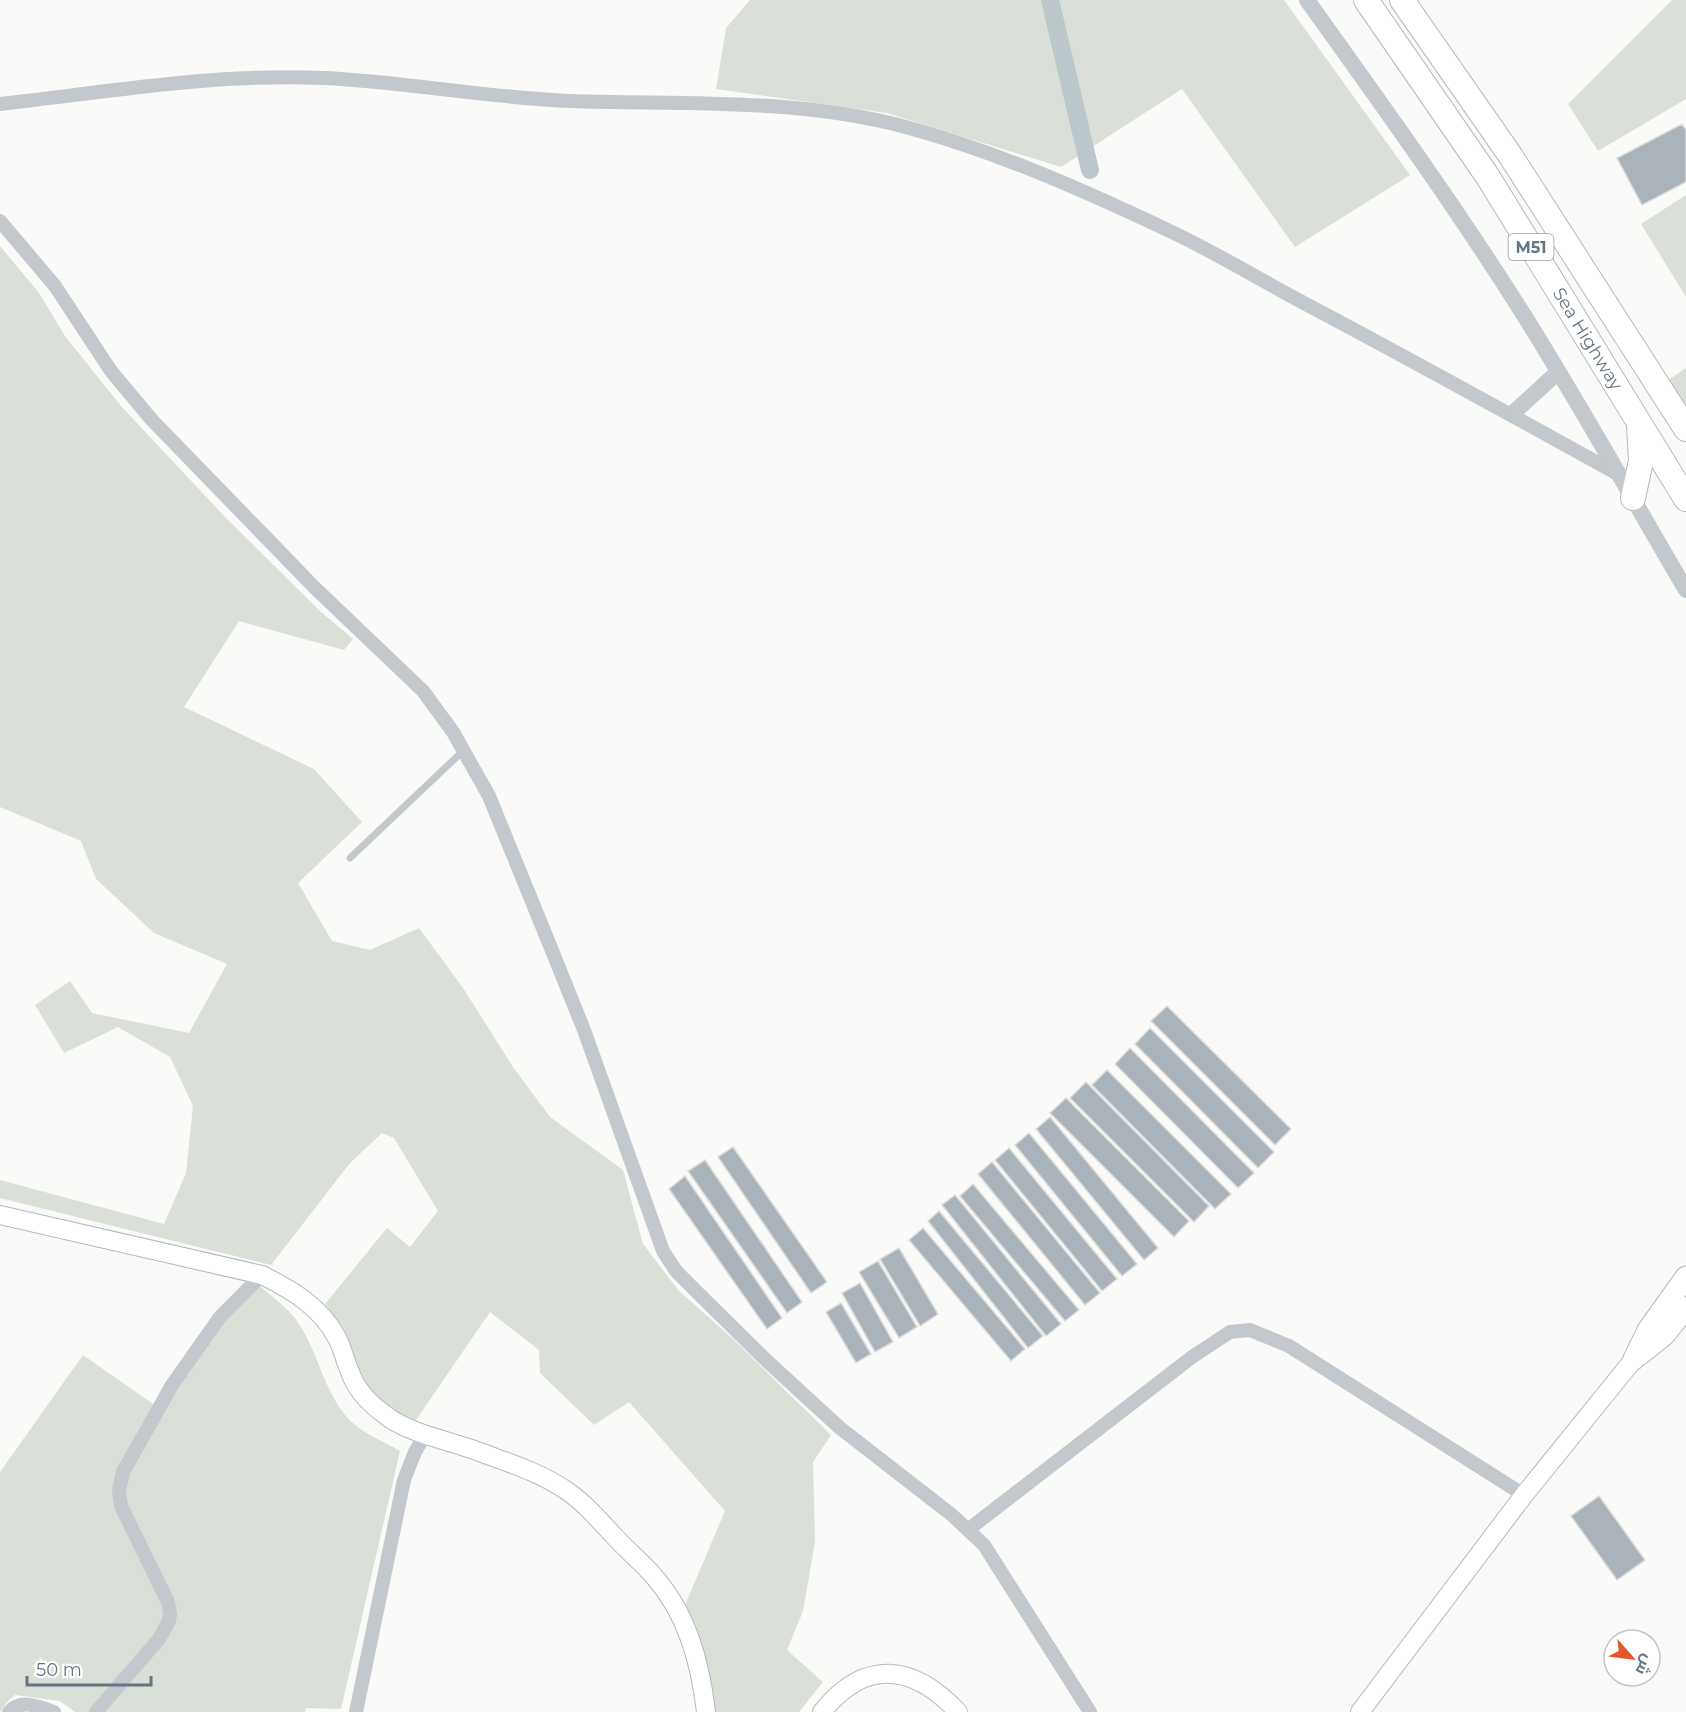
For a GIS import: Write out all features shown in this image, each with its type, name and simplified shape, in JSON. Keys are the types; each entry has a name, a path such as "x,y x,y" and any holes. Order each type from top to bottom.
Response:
{"highway":[{"name":"Sea Highway","path":"1366,0 1488,177 1686,500"},
{"name":"Sea Highway","path":"1402,0 1510,155 1686,429"},
{"path":"1634,498 1641,461 1639,421"}],"main road":[{"path":"0,1215 262,1275 294,1291 318,1311 337,1338 351,1375 365,1397 385,1416 425,1435 465,1446 536,1474 565,1489 580,1501 654,1576 675,1604 685,1623 694,1649 706,1712"},
{"path":"1634,1359 1648,1330 1686,1277"},
{"path":"1360,1712 1524,1495 1634,1359 1664,1335 1686,1308"},
{"path":"822,1712 840,1692 860,1680 869,1676 894,1674 920,1680 958,1712"}],"street":[{"path":"1307,0 1427,169 1504,284 1634,498 1686,590"},
{"path":"0,104 241,78 321,78 563,100 838,111 919,130 981,152 1059,181 1173,233 1512,414 1618,474"},
{"path":"0,221 56,286 111,371 151,419 314,587 423,691 453,732 489,796 584,1030 663,1251 676,1271 768,1362 840,1428 969,1529 994,1560 1090,1712"},
{"path":"1512,414 1558,372"},
{"path":"96,1712 159,1640 170,1614 168,1602 121,1506 119,1490 123,1472 172,1385 199,1346 220,1317 262,1275"},
{"path":"969,1529 1192,1357 1230,1332 1250,1330 1289,1346 1524,1495"},
{"path":"356,1712 404,1480 415,1452 425,1435"},
{"path":"9,1712 13,1708 28,1704 54,1712"}],"lane":[{"path":"350,858 464,750"}],"shaded area":[{"path":"750,0 1284,0 1410,175 1295,247 1182,89 1061,167 887,113 716,89 726,28"},
{"path":"1672,0 1686,0 1686,99 1598,151 1568,104"},
{"path":"1686,195 1686,297 1641,224"},
{"path":"0,246 39,293 65,336 121,406 226,518 321,612 353,639 344,650 239,621 184,707 314,769 362,822 298,883 332,941 370,950 419,928 463,988 513,1067 550,1117 623,1170 643,1244 679,1291 732,1338 831,1435 813,1462 815,1542 803,1611 787,1650 823,1682 799,1712 713,1712 703,1653 685,1605 725,1511 629,1402 594,1425 540,1373 539,1350 490,1312 416,1420 388,1407 370,1391 356,1367 340,1327 325,1304 387,1228 410,1247 438,1211 394,1138 382,1133 350,1163 271,1265 0,1198 0,1180 164,1224 186,1173 193,1106 170,1057 118,1027 64,1053 35,1005 70,981 92,1013 189,1033 227,964 154,933 96,879 81,841 0,807"},
{"path":"1686,368 1686,411 1667,381"},
{"path":"260,1286 294,1317 308,1341 331,1393 351,1422 400,1451 341,1709 306,1708 305,1712 75,1712 60,1701 15,1695 0,1712 0,1472 83,1355 153,1404 165,1407 226,1317"}],"building":[{"path":"1682,124 1686,130 1686,182 1642,205 1617,158"},
{"path":"1167,1006 1291,1129 1275,1145 1151,1021"},
{"path":"1150,1028 1274,1152 1258,1168 1135,1044"},
{"path":"1130,1048 1254,1173 1238,1188 1115,1064"},
{"path":"1107,1070 1231,1194 1215,1209 1092,1085"},
{"path":"1086,1082 1209,1206 1194,1222 1070,1098"},
{"path":"1066,1098 1189,1221 1174,1237 1050,1113"},
{"path":"1050,1117 1158,1248 1144,1260 1036,1129"},
{"path":"1029,1133 1137,1264 1122,1276 1015,1145"},
{"path":"733,1147 827,1282 811,1293 718,1157"},
{"path":"1009,1148 1117,1279 1102,1291 995,1160"},
{"path":"705,1160 802,1302 787,1313 688,1171"},
{"path":"992,1162 1100,1293 1085,1305 978,1174"},
{"path":"685,1176 782,1318 767,1329 669,1189"},
{"path":"973,1184 1079,1310 1065,1321 960,1196"},
{"path":"955,1195 1061,1324 1046,1336 942,1205"},
{"path":"939,1211 1043,1336 1028,1348 928,1221"},
{"path":"923,1228 1025,1349 1011,1361 909,1240"},
{"path":"899,1248 938,1314 920,1326 880,1259"},
{"path":"878,1261 917,1327 899,1338 859,1272"},
{"path":"860,1283 893,1342 875,1352 842,1293"},
{"path":"841,1303 871,1354 856,1363 826,1312"},
{"path":"1599,1496 1645,1560 1617,1580 1571,1516"}],"waterway":[{"path":"1050,0 1090,170"}]}
